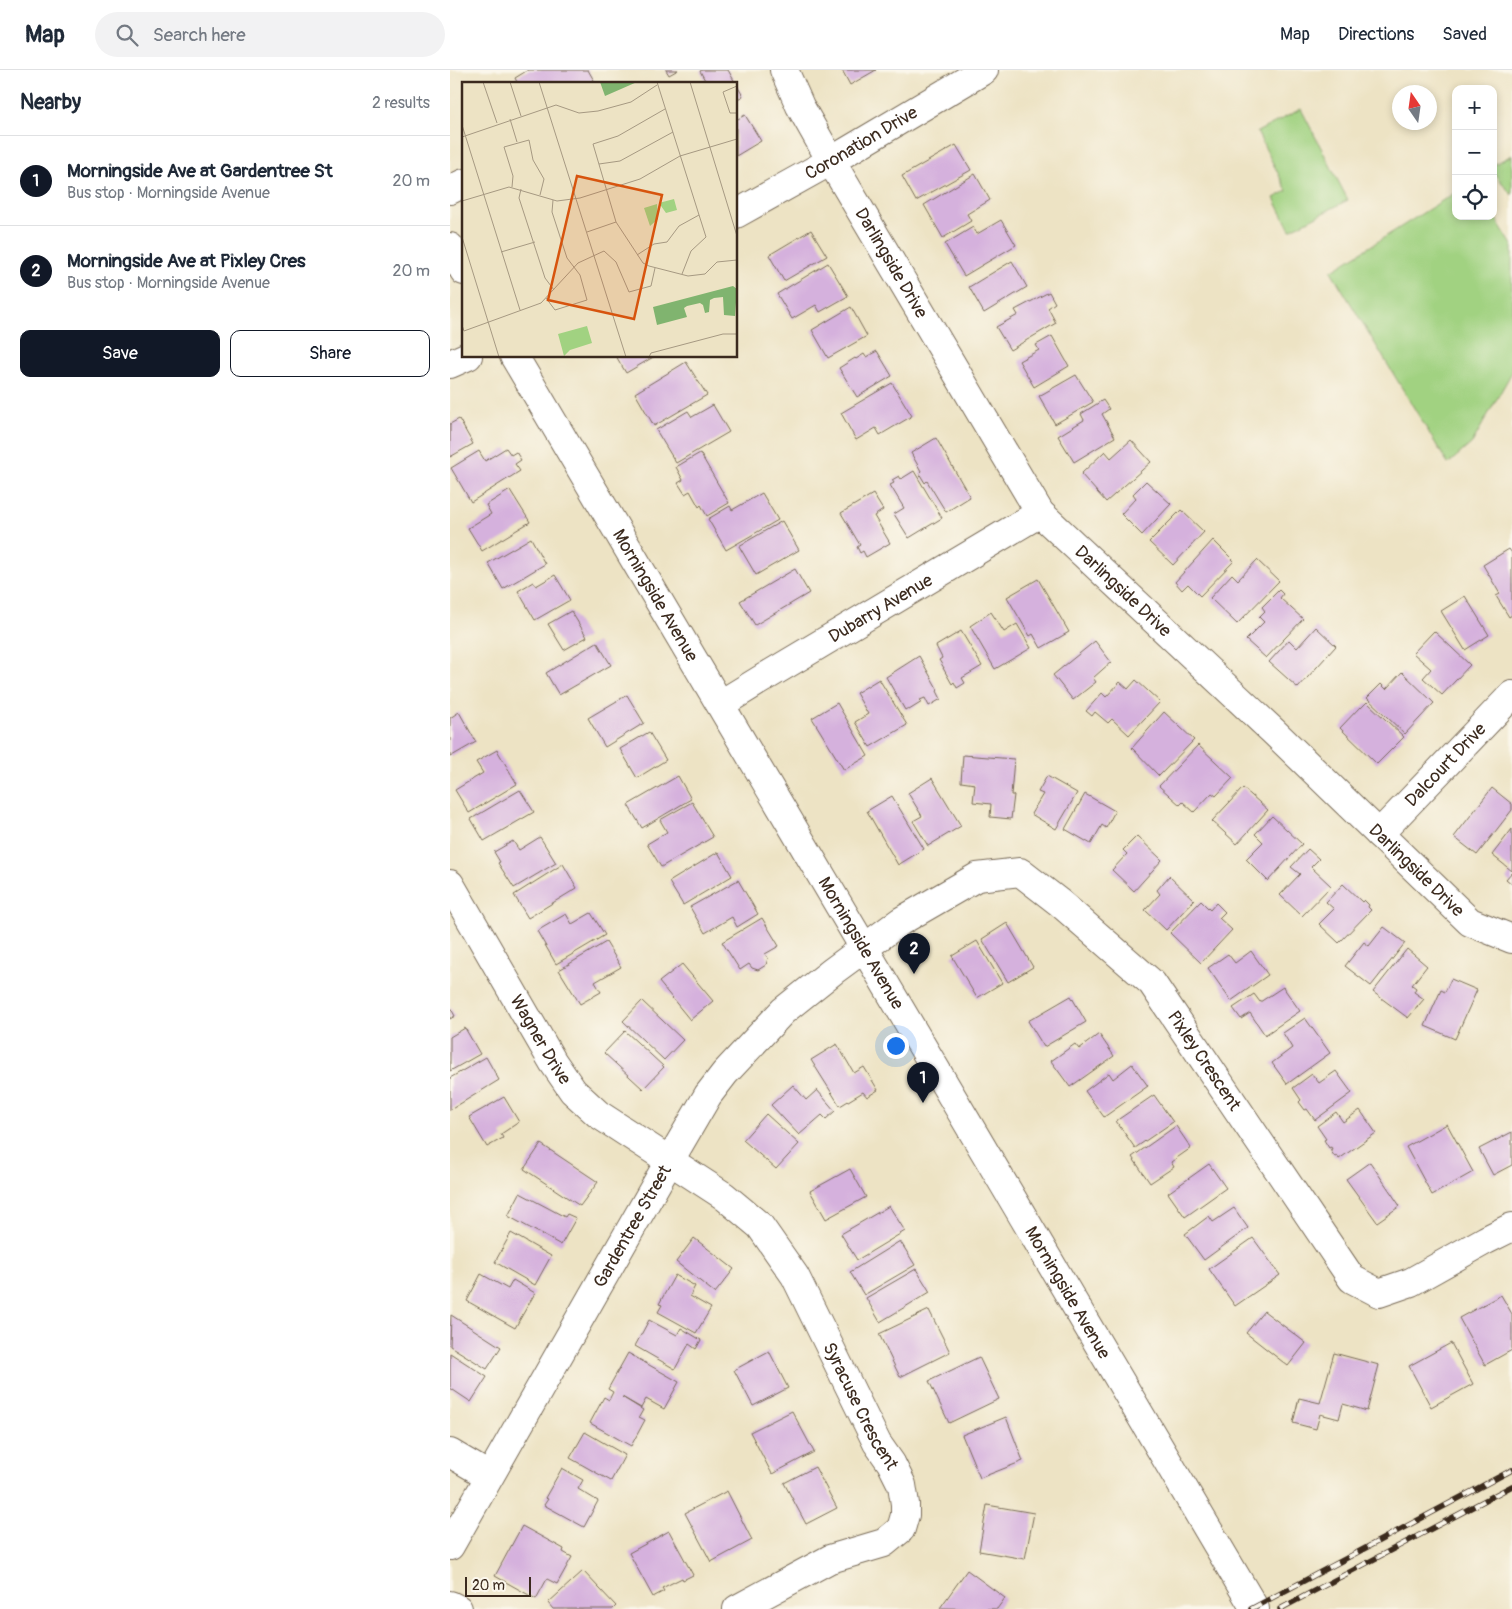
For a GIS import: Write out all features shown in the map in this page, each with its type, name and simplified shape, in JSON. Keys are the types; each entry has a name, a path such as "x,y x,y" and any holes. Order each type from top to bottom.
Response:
{"street":[{"name":"Darlingside Drive","path":"784,70 800,106 831,161 1040,513 1274,732 1470,922 1512,939"},
{"name":"Coronation Drive","path":"738,213 831,161 984,70"},
{"path":"450,190 462,184"},
{"path":"450,247 462,267"},
{"path":"450,364 464,358"},
{"name":"Morningside Avenue","path":"515,358 1255,1609"},
{"name":"Dubarry Avenue","path":"721,704 764,676 1040,513"},
{"name":"Dalcourt Drive","path":"1379,834 1512,695"},
{"name":"Pixley Crescent","path":"864,948 901,921 977,877 1020,872 1060,903 1152,983 1352,1279 1379,1293 1411,1282 1512,1226"},
{"name":"Wagner Drive","path":"450,884 553,1062 573,1092 598,1114 670,1160"},
{"name":"Gardentree Street","path":"450,1546 708,1095 725,1073 784,1011 864,948"},
{"name":"Syracuse Crescent","path":"670,1160 724,1196 760,1226 775,1246 794,1276 877,1443 891,1463 902,1485 905,1504 905,1515 901,1529 884,1543 830,1559 737,1609"},
{"path":"450,1453 490,1476"},
{"path":"450,1605 458,1609"}],"green space":[{"path":"1301,109 1348,200 1290,230 1274,198 1287,191 1257,132"},
{"path":"1512,155 1512,195 1497,177 1497,163"},
{"path":"1452,195 1452,220 1497,220 1512,245 1512,372 1472,443 1448,464 1331,271"}],"building":[{"path":"528,70 588,70 595,82 517,82 515,78"},
{"path":"666,70 678,70 669,75"},
{"path":"728,70 735,82 706,82 700,71"},
{"path":"842,70 876,70 850,85"},
{"path":"738,87 743,96 738,99"},
{"path":"745,115 761,141 738,155 738,119"},
{"path":"956,145 971,170 916,201 902,176"},
{"path":"975,174 990,200 967,214 971,221 943,238 924,205"},
{"path":"1001,220 1016,245 964,276 945,244 973,227 977,234"},
{"path":"811,230 827,256 784,281 769,255"},
{"path":"1012,261 1027,287 984,313 969,287"},
{"path":"828,263 848,296 820,312 816,305 792,319 777,294"},
{"path":"1049,292 1055,303 1048,308 1056,323 1010,350 996,327 1018,315 1015,310"},
{"path":"851,307 867,336 828,358 812,330"},
{"path":"1052,336 1069,366 1034,387 1019,361 1039,350 1036,345"},
{"path":"877,351 892,376 857,397 839,368 855,358 864,354 866,357"},
{"path":"617,358 652,358 626,373"},
{"path":"686,362 707,395 654,426 635,393"},
{"path":"1076,375 1093,402 1055,424 1039,396"},
{"path":"892,383 912,416 880,435 876,428 856,440 841,413"},
{"path":"1103,400 1109,409 1102,414 1115,437 1074,462 1058,436 1084,420 1081,414"},
{"path":"713,405 729,432 676,463 656,430 688,411 692,417"},
{"path":"459,419 473,444 450,457 450,424"},
{"path":"936,438 970,497 946,512 927,481 925,483 919,473 921,471 911,453"},
{"path":"1131,440 1151,462 1106,502 1081,474 1105,451 1111,458"},
{"path":"506,448 511,455 516,452 521,460 515,464 520,471 471,502 451,468 479,451 485,461"},
{"path":"700,453 729,503 707,516 701,505 699,507 690,491 685,494 678,483 683,480 676,467"},
{"path":"914,471 942,518 909,538 894,514 904,508 890,485 894,483 892,480 899,476 901,479"},
{"path":"1146,481 1171,504 1142,535 1121,514 1136,498 1133,494"},
{"path":"510,490 530,522 482,551 468,528 491,514 486,505"},
{"path":"762,493 778,520 726,550 708,519 730,506 732,510"},
{"path":"873,494 883,510 874,516 890,543 866,557 863,551 860,553 857,547 860,545 841,513"},
{"path":"1181,510 1204,532 1173,565 1149,542"},
{"path":"782,521 799,550 756,575 739,546"},
{"path":"531,538 545,564 503,589 488,563"},
{"path":"1213,540 1234,561 1200,596 1188,584 1182,590 1175,582"},
{"path":"1509,549 1512,553 1512,615 1509,617 1496,596 1500,594 1483,565"},
{"path":"1257,560 1279,581 1237,624 1210,598 1232,574 1238,580"},
{"path":"795,569 809,593 755,625 740,601"},
{"path":"555,575 570,600 535,620 518,591 533,582 536,586"},
{"path":"1038,579 1069,632 1041,648 1033,634 1030,636 1007,597"},
{"path":"1279,590 1283,594 1280,598 1303,619 1266,658 1246,640 1264,622 1259,617 1265,611 1262,607"},
{"path":"1465,596 1489,635 1465,650 1441,611"},
{"path":"571,611 587,637 564,650 548,624"},
{"path":"991,612 1004,632 1017,624 1031,648 995,669 970,626"},
{"path":"1316,627 1336,646 1298,688 1269,662 1289,640 1297,648"},
{"path":"961,631 982,666 962,678 965,683 957,688 954,682 952,684 939,660 942,658 936,646"},
{"path":"1434,631 1470,665 1442,695 1423,678 1431,669 1413,653"},
{"path":"1095,641 1111,662 1093,678 1096,682 1073,700 1053,675"},
{"path":"597,642 611,665 559,695 546,673"},
{"path":"919,656 941,699 929,706 925,698 909,710 908,708 905,710 886,677"},
{"path":"1402,672 1434,703 1405,734 1367,698 1381,684 1386,689"},
{"path":"879,679 907,725 870,747 855,722 868,714 856,693"},
{"path":"1136,680 1160,702 1129,735 1112,719 1108,723 1095,712 1092,716 1086,711 1102,693 1106,697 1120,682 1128,689"},
{"path":"627,695 644,723 605,747 588,718"},
{"path":"1367,702 1404,737 1377,764 1340,728"},
{"path":"837,703 868,756 844,770 812,718"},
{"path":"459,712 476,742 450,757 450,718"},
{"path":"1164,712 1194,740 1159,776 1132,748"},
{"path":"649,732 666,760 637,778 620,749"},
{"path":"1198,745 1233,778 1216,796 1212,793 1194,812 1183,802 1180,805 1159,786"},
{"path":"497,750 517,784 469,813 455,790 483,773 476,762"},
{"path":"963,755 1014,759 1011,795 1014,795 1011,819 990,817 991,804 973,802 975,784 961,782"},
{"path":"678,776 691,799 642,828 628,805"},
{"path":"1047,776 1077,793 1056,829 1031,814 1043,794 1038,792"},
{"path":"932,778 961,826 928,846 913,821 922,816 908,793"},
{"path":"1243,788 1268,810 1237,844 1212,821"},
{"path":"1492,788 1512,804 1512,810 1477,855 1454,837"},
{"path":"520,790 534,812 484,841 471,819"},
{"path":"1085,794 1115,811 1106,828 1102,825 1091,844 1065,829"},
{"path":"892,796 924,849 898,865 867,811"},
{"path":"692,802 713,837 661,867 647,844 667,832 660,820"},
{"path":"1272,816 1302,844 1268,881 1246,859 1263,842 1255,834"},
{"path":"1512,829 1512,871 1492,855"},
{"path":"1137,836 1162,860 1134,891 1112,870 1127,854 1123,850"},
{"path":"540,837 556,863 514,888 498,863 500,862 494,852 513,841 519,850"},
{"path":"1308,849 1319,859 1311,867 1331,886 1302,916 1280,895 1300,874 1291,867"},
{"path":"718,852 732,876 683,905 669,882"},
{"path":"563,864 577,888 528,918 514,895"},
{"path":"1512,872 1512,884 1506,879"},
{"path":"1169,876 1194,900 1166,930 1145,910 1160,894 1157,890"},
{"path":"738,880 758,914 737,927 732,917 705,933 690,907"},
{"path":"1343,884 1362,902 1364,900 1371,910 1339,943 1319,924 1334,909 1326,902"},
{"path":"1201,901 1210,910 1216,903 1225,912 1219,918 1232,930 1201,963 1170,933"},
{"path":"591,913 605,935 556,964 537,931 566,914 572,924"},
{"path":"762,918 779,946 765,954 768,958 766,965 758,970 752,968 749,964 740,970 722,942"},
{"path":"1007,923 1033,967 1008,982 982,939"},
{"path":"1384,927 1405,943 1371,986 1345,966 1364,942 1369,946"},
{"path":"977,941 1002,983 977,998 952,956"},
{"path":"606,942 621,967 595,982 601,992 580,1004 559,970"},
{"path":"1407,949 1427,966 1412,985 1416,988 1414,992 1424,999 1408,1018 1373,992"},
{"path":"1251,951 1268,975 1231,1001 1208,968 1228,954 1235,963"},
{"path":"682,964 713,1001 690,1020 659,982"},
{"path":"1451,979 1477,990 1455,1039 1425,1026 1441,990 1445,992"},
{"path":"1283,987 1300,1011 1265,1035 1250,1013 1241,1019 1233,1008 1254,994 1260,1002"},
{"path":"1071,996 1086,1022 1044,1047 1028,1021"},
{"path":"642,1001 683,1040 664,1060 623,1021"},
{"path":"450,1007 455,1016 450,1019"},
{"path":"1305,1018 1330,1053 1287,1084 1272,1063 1292,1048 1283,1033"},
{"path":"465,1028 480,1054 450,1071 450,1037"},
{"path":"625,1031 664,1067 643,1089 604,1053"},
{"path":"1099,1034 1114,1056 1070,1087 1051,1061 1075,1044 1079,1049"},
{"path":"837,1044 854,1073 864,1067 878,1090 867,1097 863,1092 840,1106 811,1060"},
{"path":"486,1057 499,1080 450,1110 450,1078"},
{"path":"1132,1064 1148,1086 1104,1117 1085,1091 1109,1073 1113,1079"},
{"path":"1336,1071 1352,1093 1315,1120 1299,1102 1301,1100 1293,1088 1312,1074 1319,1083"},
{"path":"793,1085 806,1100 817,1090 835,1111 826,1119 822,1115 799,1135 771,1105"},
{"path":"1154,1095 1173,1122 1135,1148 1116,1121"},
{"path":"504,1097 519,1122 501,1134 503,1138 487,1147 469,1117"},
{"path":"1360,1110 1376,1133 1339,1159 1330,1150 1332,1149 1331,1147 1329,1148 1324,1140 1326,1139 1317,1126 1336,1112 1343,1122"},
{"path":"766,1114 799,1144 776,1169 743,1140"},
{"path":"1447,1124 1473,1172 1432,1195 1406,1147"},
{"path":"1176,1126 1191,1148 1171,1162 1174,1167 1150,1183 1132,1157"},
{"path":"1512,1132 1512,1165 1493,1175 1479,1149"},
{"path":"541,1144 598,1182 580,1206 524,1169"},
{"path":"1370,1162 1400,1206 1377,1222 1346,1179"},
{"path":"1209,1164 1226,1188 1185,1217 1168,1193"},
{"path":"850,1169 866,1197 826,1219 810,1191"},
{"path":"520,1193 565,1217 567,1214 576,1218 561,1245 508,1216"},
{"path":"889,1206 905,1231 857,1260 841,1234"},
{"path":"1234,1208 1248,1228 1204,1260 1185,1234 1209,1216 1213,1222"},
{"path":"511,1233 551,1256 535,1285 495,1262"},
{"path":"694,1238 734,1269 715,1293 676,1262"},
{"path":"1253,1238 1280,1275 1235,1306 1209,1269"},
{"path":"900,1241 915,1265 864,1295 850,1272"},
{"path":"916,1269 930,1292 880,1322 866,1298"},
{"path":"481,1274 508,1289 513,1280 535,1293 515,1328 467,1301"},
{"path":"675,1275 695,1286 690,1296 711,1308 696,1333 658,1312 662,1305 659,1304"},
{"path":"1501,1295 1512,1314 1512,1350 1485,1365 1459,1318"},
{"path":"929,1310 950,1352 900,1377 879,1334"},
{"path":"1264,1311 1306,1343 1288,1366 1246,1333"},
{"path":"451,1315 501,1347 487,1369 450,1346"},
{"path":"649,1320 677,1335 681,1328 701,1340 696,1349 689,1344 675,1369 635,1346"},
{"path":"1451,1343 1473,1384 1431,1407 1409,1366"},
{"path":"769,1351 788,1388 753,1406 734,1370"},
{"path":"450,1353 487,1377 471,1402 450,1388"},
{"path":"628,1353 679,1382 664,1409 646,1399 641,1408 622,1397 643,1410 639,1417 645,1420 631,1446 590,1423 604,1397 609,1400 613,1392 608,1389"},
{"path":"1334,1353 1379,1365 1367,1411 1343,1404 1339,1419 1320,1414 1316,1429 1293,1423 1299,1398 1320,1403"},
{"path":"979,1357 999,1399 949,1423 929,1381"},
{"path":"792,1411 814,1452 772,1474 750,1432"},
{"path":"1006,1417 1023,1461 980,1478 962,1435"},
{"path":"585,1432 625,1455 611,1481 570,1458"},
{"path":"815,1467 837,1508 806,1524 784,1483"},
{"path":"562,1468 583,1480 578,1489 598,1501 584,1527 544,1505 548,1499 545,1498"},
{"path":"727,1491 752,1540 711,1562 685,1513"},
{"path":"987,1505 1034,1513 1025,1559 979,1551"},
{"path":"522,1526 564,1549 563,1552 572,1557 557,1584 547,1579 536,1599 495,1576"},
{"path":"669,1531 693,1575 662,1588 664,1591 653,1597 629,1553"},
{"path":"967,1570 1005,1598 997,1609 940,1608"},
{"path":"583,1571 616,1606 613,1609 553,1609 548,1603"}],"railway":[{"path":"1251,1609 1512,1470"},
{"path":"1280,1609 1512,1486"}],"place":[{"name":"Morningside Ave at Pixley Cres","path":"914,974"},
{"name":"Morningside Ave at Gardentree St","path":"923,1103"}]}
